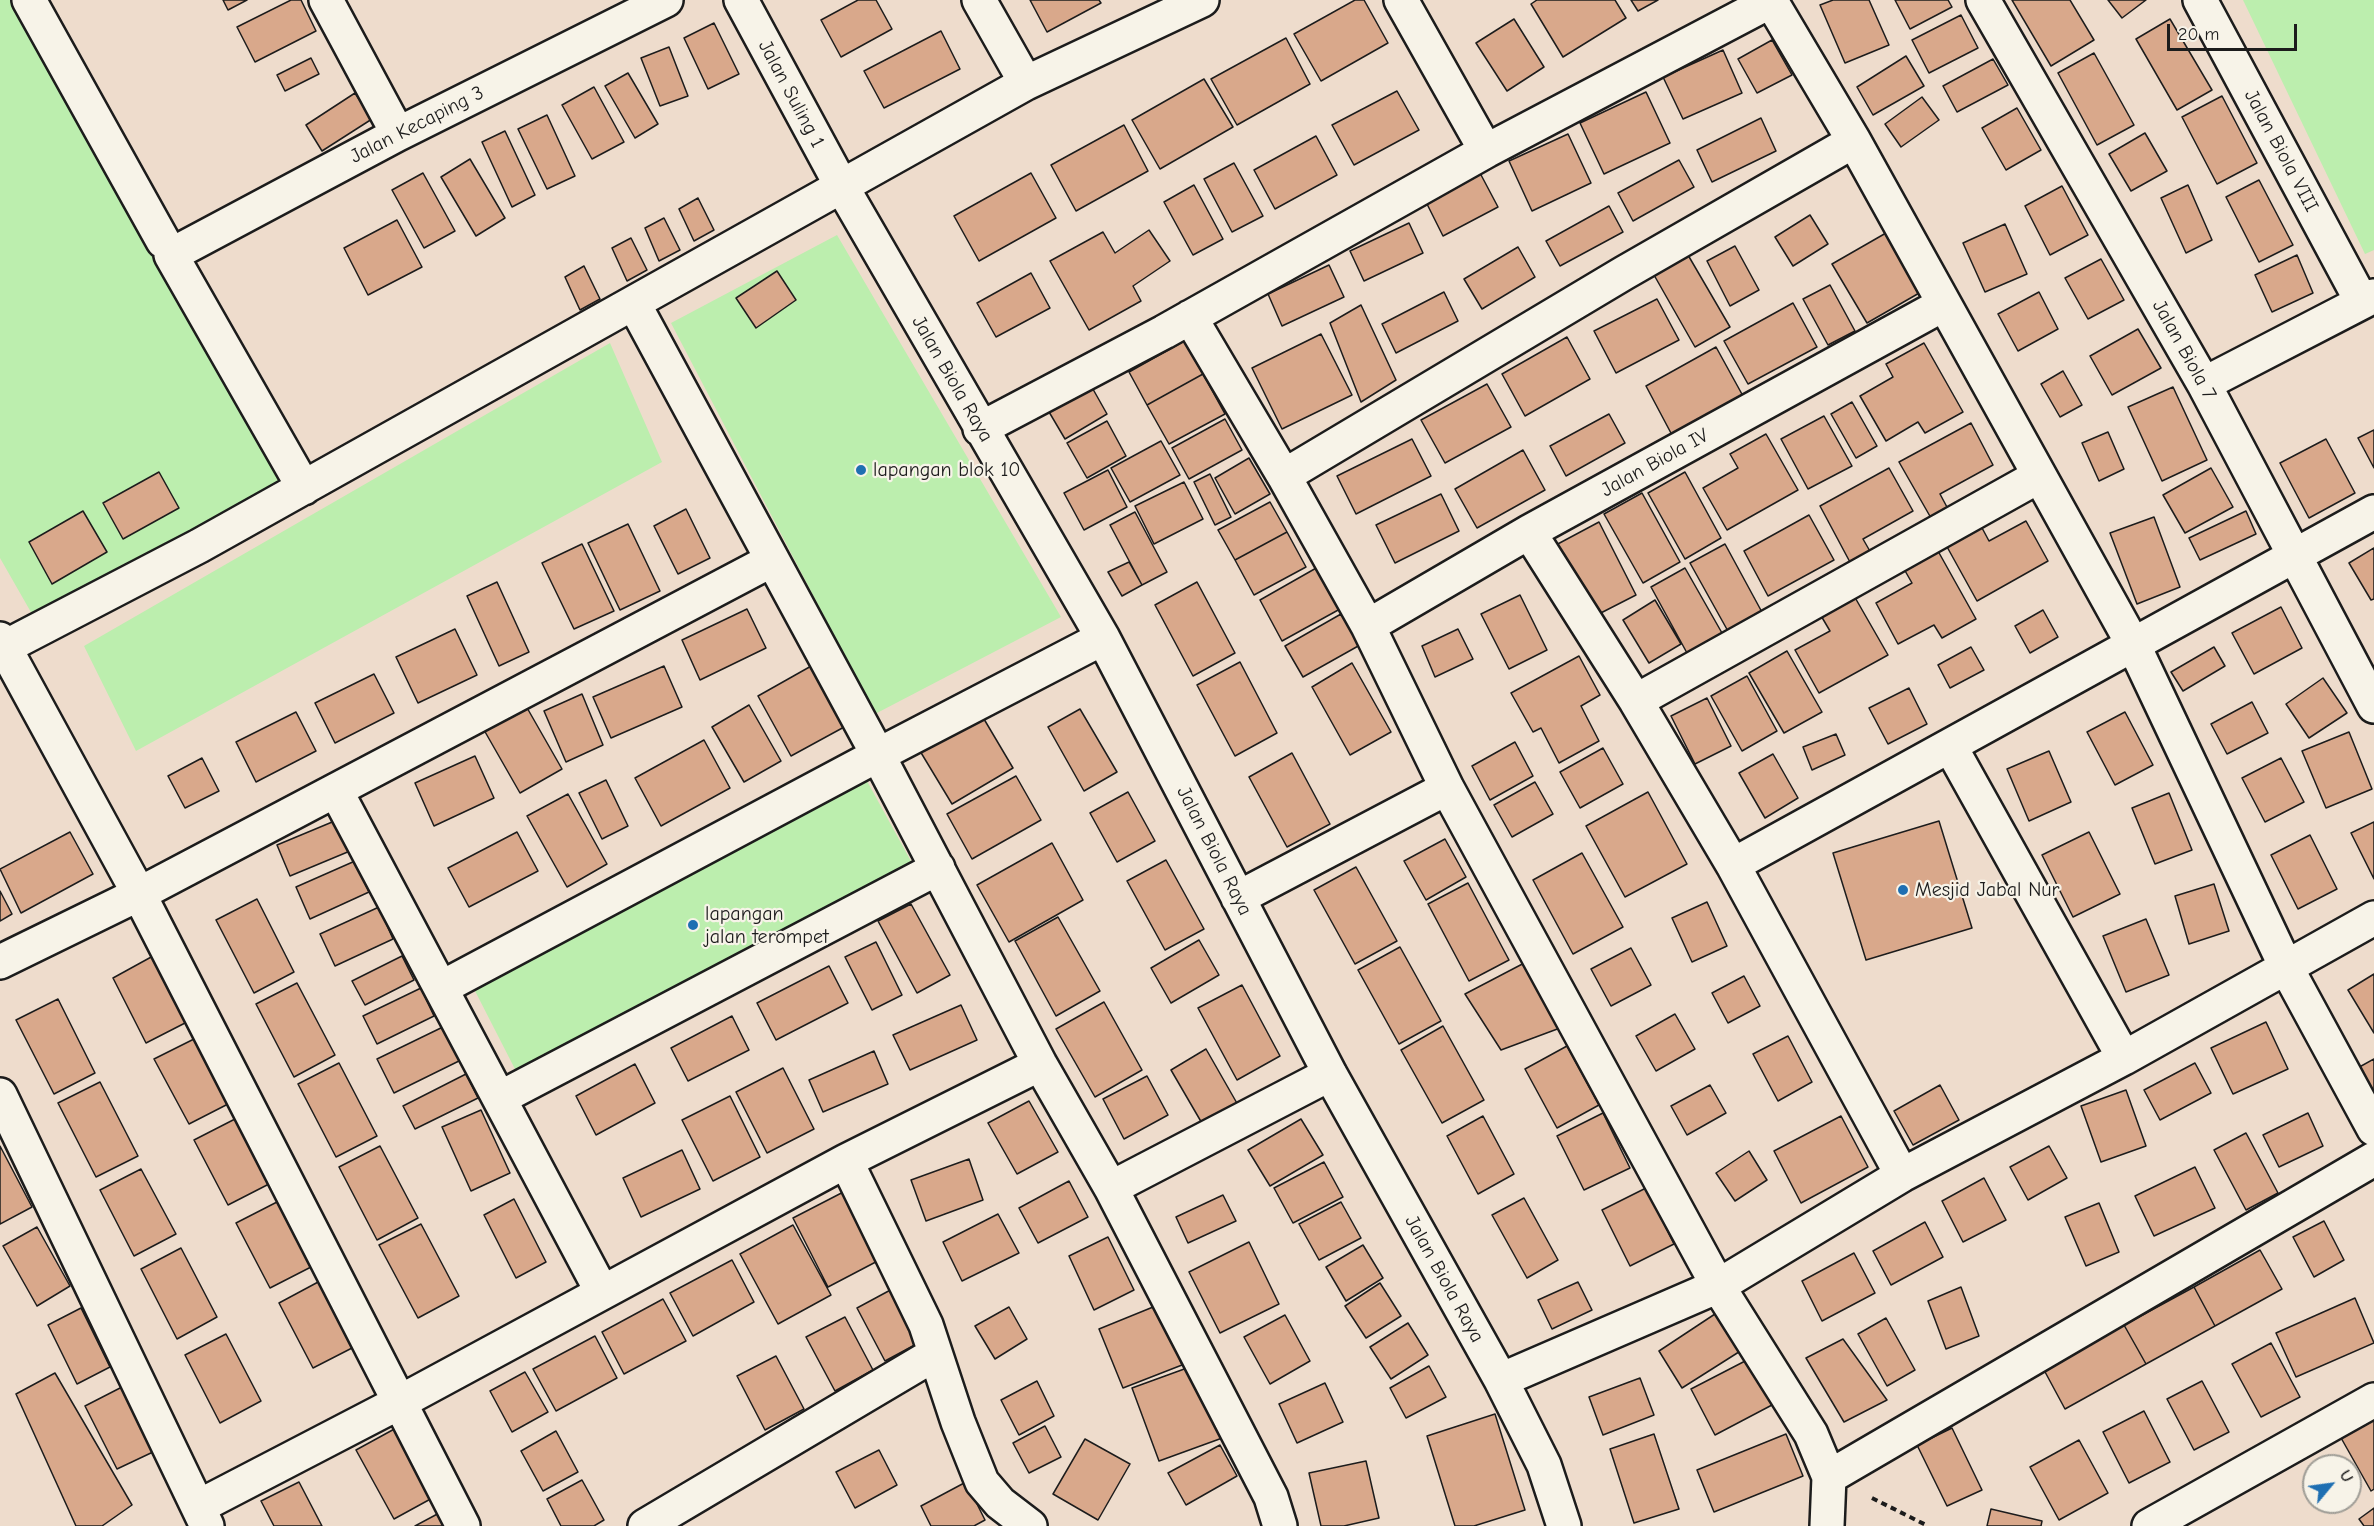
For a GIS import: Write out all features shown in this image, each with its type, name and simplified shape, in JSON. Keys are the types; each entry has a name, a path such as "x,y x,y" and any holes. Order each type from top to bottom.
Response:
{"street":[{"path":"29,0 304,488"},
{"name":"Jalan Kecaping 3","path":"167,248 666,0"},
{"name":"Jalan Suling 1","path":"741,0 842,187"},
{"path":"979,0 1026,83"},
{"path":"463,1526 140,894 2,643 200,546 1026,83 1202,0"},
{"path":"1401,0 1486,151"},
{"name":"Jalan Biola 7","path":"1983,0 2204,384 2374,706"},
{"name":"Jalan Biola VIII","path":"2200,0 2368,299"},
{"path":"980,429 1190,317 1486,151 1772,1 1854,141 2134,646 2286,967 2374,1129"},
{"path":"336,3 398,134"},
{"path":"1284,476 1624,273 1854,141"},
{"name":"Jalan Biola Raya","path":"842,187 1103,638 1330,1074 1501,1380 1544,1465 1564,1526"},
{"path":"2204,384 2368,299"},
{"path":"634,304 878,755 1040,1064 1111,1188 1271,1497 1280,1526"},
{"name":"Jalan Biola IV","path":"1368,626 1529,532 1944,304"},
{"path":"1190,317 1284,476 1368,626 1447,788 1718,1286 1811,1434 1829,1477 1827,1526"},
{"path":"1636,701 2039,476"},
{"path":"1734,865 2374,512"},
{"path":"1529,532 1636,701 1734,865 1902,1175"},
{"path":"0,962 140,894 772,560"},
{"path":"441,988 1103,638"},
{"path":"1950,746 2124,1058"},
{"path":"1238,898 1447,788"},
{"path":"336,791 602,1292"},
{"path":"500,1098 938,868"},
{"path":"1501,1380 1718,1286 1902,1175 2124,1058 2374,918"},
{"path":"0,1095 203,1516 400,1402 602,1292 846,1161 1040,1064"},
{"path":"1111,1188 1330,1074"},
{"path":"1829,1477 2374,1159"},
{"path":"846,1161 921,1314 958,1422 982,1482 1000,1503 1030,1526"},
{"path":"645,1526 935,1354"},
{"path":"2149,1526 2374,1400"}],"path":[{"path":"1829,1477 1928,1526"}],"green space":[{"path":"0,0 19,0 293,481 36,621 0,558"},
{"path":"2243,0 2374,0 2374,250 2365,254"},
{"name":"lapangan blok 10","path":"837,235 1061,617 875,714 671,323"},
{"path":"610,343 662,462 136,751 84,646"},
{"name":"lapangan jalan terompet","path":"867,781 912,863 517,1073 473,987"}],"building":[{"path":"223,0 247,0 228,10"},
{"path":"291,0 301,0 316,31 255,62 237,27"},
{"path":"858,0 876,0 892,29 841,57 821,20"},
{"path":"1030,0 1099,0 1101,3 1047,32"},
{"path":"1355,0 1364,0 1388,43 1321,81 1294,34"},
{"path":"1537,0 1615,0 1626,18 1563,57 1531,4"},
{"path":"1631,0 1658,0 1638,11"},
{"path":"1833,0 1869,0 1889,45 1845,63 1820,5"},
{"path":"1895,0 1948,0 1952,7 1910,29"},
{"path":"2012,0 2070,0 2094,40 2051,66"},
{"path":"2108,0 2146,0 2122,18"},
{"path":"1961,15 1978,48 1929,73 1912,40"},
{"path":"1514,19 1544,67 1507,91 1476,43"},
{"path":"2170,19 2212,90 2177,110 2136,39"},
{"path":"714,23 739,74 708,89 684,38"},
{"path":"941,31 960,69 884,108 864,71"},
{"path":"1286,38 1310,84 1237,125 1211,79"},
{"path":"1772,40 1792,75 1757,93 1738,59"},
{"path":"669,47 688,96 660,106 641,58"},
{"path":"1723,50 1742,93 1683,119 1663,77"},
{"path":"2094,53 2134,125 2097,145 2058,73"},
{"path":"1906,56 1924,86 1873,115 1857,87"},
{"path":"311,58 319,74 285,91 277,75"},
{"path":"1993,59 2008,85 1957,112 1943,86"},
{"path":"628,73 658,124 635,138 605,86"},
{"path":"1204,79 1233,127 1160,169 1132,120"},
{"path":"594,87 624,142 592,159 562,105"},
{"path":"1397,91 1419,130 1354,165 1332,125"},
{"path":"1646,92 1670,143 1604,174 1580,123"},
{"path":"355,93 372,119 322,151 306,125"},
{"path":"2222,96 2257,163 2217,184 2182,117"},
{"path":"1922,97 1939,120 1901,147 1885,124"},
{"path":"2017,108 2041,150 2006,170 1982,128"},
{"path":"547,115 575,176 547,189 518,129"},
{"path":"1761,118 1776,151 1712,182 1697,150"},
{"path":"1124,125 1148,171 1076,211 1051,165"},
{"path":"505,131 535,195 512,207 482,142"},
{"path":"2145,133 2167,171 2131,191 2109,154"},
{"path":"1568,134 1591,183 1532,211 1509,161"},
{"path":"1316,136 1337,175 1275,209 1254,170"},
{"path":"470,159 505,218 476,236 441,177"},
{"path":"1679,160 1694,187 1633,221 1618,193"},
{"path":"1234,163 1263,216 1232,232 1204,179"},
{"path":"423,173 455,231 424,248 392,190"},
{"path":"1031,173 1056,218 979,261 954,216"},
{"path":"1480,173 1498,207 1443,236 1426,202"},
{"path":"2259,180 2293,245 2259,262 2226,197"},
{"path":"1194,185 1223,239 1193,255 1164,202"},
{"path":"2188,185 2212,240 2186,253 2161,198"},
{"path":"2062,186 2088,235 2050,255 2025,206"},
{"path":"698,198 714,230 694,241 679,209"},
{"path":"1609,206 1623,232 1560,266 1546,241"},
{"path":"1810,215 1828,244 1793,266 1775,237"},
{"path":"664,218 680,250 659,261 645,228"},
{"path":"397,220 422,267 368,295 344,248"},
{"path":"1409,223 1423,253 1364,281 1350,251"},
{"path":"2005,224 2027,274 1985,292 1963,243"},
{"path":"1149,230 1170,261 1133,286 1141,301 1089,330 1050,261 1103,232 1115,253"},
{"path":"1886,233 1921,292 1867,323 1832,264"},
{"path":"631,238 647,270 627,281 612,248"},
{"path":"1735,246 1759,290 1730,306 1707,261"},
{"path":"1518,247 1535,277 1482,309 1464,279"},
{"path":"1688,255 1730,327 1695,347 1654,275"},
{"path":"2297,255 2313,293 2272,312 2255,275"},
{"path":"2101,259 2124,300 2088,319 2065,278"},
{"path":"1329,265 1344,297 1282,326 1268,294"},
{"path":"584,266 600,299 580,310 565,277"},
{"path":"777,271 796,300 756,328 736,298"},
{"path":"1031,273 1050,308 996,337 977,303"},
{"path":"1830,285 1855,331 1828,345 1803,299"},
{"path":"1444,292 1458,321 1396,353 1382,324"},
{"path":"2039,292 2058,329 2018,351 1998,314"},
{"path":"1657,299 1679,340 1616,373 1594,331"},
{"path":"1793,303 1817,347 1748,384 1724,341"},
{"path":"1361,305 1396,380 1361,402 1330,323"},
{"path":"2138,329 2161,368 2112,395 2090,356"},
{"path":"1321,334 1352,395 1282,429 1252,368"},
{"path":"1567,337 1590,379 1525,416 1502,374"},
{"path":"1184,341 1203,374 1147,405 1129,372"},
{"path":"1924,343 1963,412 1925,433 1918,422 1886,441 1860,396 1893,377 1886,364"},
{"path":"1716,347 1743,396 1672,435 1646,386"},
{"path":"2063,371 2082,405 2060,417 2041,384"},
{"path":"1203,374 1225,414 1169,444 1147,405"},
{"path":"1085,375 1107,414 1065,439 1042,400"},
{"path":"1487,384 1511,427 1445,463 1421,420"},
{"path":"2173,387 2207,460 2162,481 2128,407"},
{"path":"1852,402 1877,446 1856,458 1831,414"},
{"path":"1609,414 1625,443 1566,476 1550,446"},
{"path":"1824,416 1852,466 1808,489 1781,439"},
{"path":"1225,419 1242,450 1189,479 1172,448"},
{"path":"1107,421 1126,456 1087,478 1067,443"},
{"path":"1971,423 1993,465 1940,494 1948,509 1931,518 1899,462"},
{"path":"2374,430 2374,468 2358,438"},
{"path":"2108,432 2124,469 2099,481 2082,443"},
{"path":"1766,434 1798,490 1727,530 1703,488 1738,468 1730,454"},
{"path":"1412,439 1431,476 1356,514 1337,476"},
{"path":"2326,439 2355,493 2309,518 2280,463"},
{"path":"1161,441 1180,475 1130,502 1111,468"},
{"path":"1523,450 1545,490 1477,528 1455,489"},
{"path":"1249,458 1270,494 1235,514 1215,478"},
{"path":"1889,468 1913,511 1863,539 1871,553 1851,564 1820,506"},
{"path":"2211,468 2233,507 2185,533 2163,495"},
{"path":"1108,470 1127,507 1084,530 1064,493"},
{"path":"159,472 179,508 123,539 103,503"},
{"path":"1685,472 1721,538 1685,559 1648,493"},
{"path":"1210,474 1231,517 1215,525 1194,482"},
{"path":"1184,482 1203,519 1154,544 1135,506"},
{"path":"1642,493 1680,562 1643,583 1604,514"},
{"path":"1441,494 1459,531 1395,563 1376,525"},
{"path":"1270,502 1287,532 1235,560 1218,530"},
{"path":"686,509 710,558 678,574 654,526"},
{"path":"83,511 107,552 52,584 29,542"},
{"path":"2246,511 2256,534 2200,560 2189,538"},
{"path":"1135,512 1167,572 1142,585 1110,525"},
{"path":"1809,515 1834,560 1768,596 1744,551"},
{"path":"2154,517 2180,587 2137,604 2110,533"},
{"path":"2026,521 2048,561 1977,601 1946,545 1981,526 1989,541"},
{"path":"1599,522 1636,595 1591,618 1554,546"},
{"path":"628,524 660,591 620,610 588,543"},
{"path":"1287,532 1306,567 1254,595 1235,560"},
{"path":"582,544 614,611 574,629 542,563"},
{"path":"1725,544 1763,614 1729,633 1690,563"},
{"path":"2374,548 2374,599 2371,600 2349,563"},
{"path":"1938,551 1976,619 1942,638 1934,625 1898,644 1876,603 1912,583 1904,569"},
{"path":"1129,562 1142,585 1122,596 1108,572"},
{"path":"1318,567 1340,609 1282,641 1260,600"},
{"path":"1685,568 1722,633 1687,653 1651,587"},
{"path":"497,582 529,652 499,666 467,596"},
{"path":"1197,582 1235,653 1193,676 1155,605"},
{"path":"1853,594 1888,655 1819,693 1795,650 1830,631 1820,614"},
{"path":"1520,595 1547,650 1509,669 1481,614"},
{"path":"1655,600 1681,644 1649,663 1623,620"},
{"path":"2281,607 2302,648 2254,674 2232,633"},
{"path":"747,609 766,648 700,680 682,640"},
{"path":"2043,610 2058,637 2030,653 2015,626"},
{"path":"1341,614 1360,645 1303,677 1285,646"},
{"path":"455,629 477,675 418,703 396,657"},
{"path":"1458,629 1473,659 1435,677 1422,646"},
{"path":"1971,647 1984,670 1950,688 1938,665"},
{"path":"2214,647 2225,666 2183,691 2171,672"},
{"path":"1787,651 1822,712 1784,733 1749,673"},
{"path":"1579,656 1600,695 1581,706 1599,741 1559,763 1541,728 1533,732 1511,693"},
{"path":"1240,662 1277,733 1235,756 1197,685"},
{"path":"1352,663 1391,732 1350,755 1312,687"},
{"path":"813,665 846,726 791,756 758,696"},
{"path":"664,666 682,707 611,738 593,697"},
{"path":"374,674 394,713 335,743 315,703"},
{"path":"1747,676 1777,731 1742,751 1711,696"},
{"path":"2323,678 2347,713 2309,738 2286,704"},
{"path":"1909,688 1927,724 1888,744 1869,708"},
{"path":"582,694 603,745 566,762 544,711"},
{"path":"1707,698 1731,746 1695,764 1671,716"},
{"path":"2252,702 2268,733 2227,754 2211,724"},
{"path":"749,705 781,761 744,782 712,727"},
{"path":"526,706 562,769 520,793 484,730"},
{"path":"1080,709 1117,772 1084,791 1048,727"},
{"path":"296,712 316,751 256,782 236,742"},
{"path":"2125,712 2153,765 2115,785 2087,732"},
{"path":"981,714 1013,768 952,804 920,751"},
{"path":"2349,732 2372,789 2326,808 2302,751"},
{"path":"1836,734 1845,755 1812,770 1803,747"},
{"path":"704,740 730,788 661,826 635,778"},
{"path":"1515,742 1533,776 1490,800 1472,766"},
{"path":"1603,748 1623,784 1580,808 1560,772"},
{"path":"2049,751 2071,802 2029,821 2007,769"},
{"path":"1292,753 1330,824 1287,847 1249,777"},
{"path":"1773,754 1798,798 1765,818 1739,773"},
{"path":"475,756 494,798 434,826 415,783"},
{"path":"202,758 219,791 185,808 168,776"},
{"path":"2281,758 2304,802 2265,822 2242,778"},
{"path":"1016,776 1041,820 972,859 947,814"},
{"path":"606,780 628,826 602,839 579,793"},
{"path":"1535,782 1553,814 1512,837 1494,805"},
{"path":"1128,792 1155,841 1117,862 1090,813"},
{"path":"1648,792 1687,864 1625,897 1586,826"},
{"path":"2169,793 2192,850 2155,864 2132,808"},
{"path":"568,794 607,864 567,887 527,816"},
{"path":"337,820 350,851 290,876 277,845"},
{"name":"Mesjid Jabal Nur","path":"1939,821 1972,928 1866,960 1833,853"},
{"path":"2374,822 2374,879 2351,833"},
{"path":"70,832 93,874 21,913 0,869"},
{"path":"517,832 538,871 469,907 448,868"},
{"path":"2089,832 2120,894 2073,917 2042,855"},
{"path":"2310,835 2337,889 2298,909 2271,855"},
{"path":"1445,839 1466,877 1426,900 1404,861"},
{"path":"1052,843 1083,900 1009,942 977,885"},
{"path":"1582,853 1623,927 1573,954 1533,880"},
{"path":"1166,860 1204,929 1165,950 1127,881"},
{"path":"355,861 369,892 310,919 296,887"},
{"path":"1356,867 1397,941 1355,964 1314,890"},
{"path":"1468,883 1509,960 1469,981 1428,904"},
{"path":"2214,884 2229,931 2189,944 2175,896"},
{"path":"0,891 12,914 0,921"},
{"path":"257,899 294,972 254,993 216,920"},
{"path":"1707,902 1727,946 1692,962 1672,918"},
{"path":"911,904 950,975 917,993 878,921"},
{"path":"379,907 393,939 335,966 320,934"},
{"path":"1058,917 1100,991 1056,1016 1015,941"},
{"path":"2146,919 2169,975 2126,992 2103,936"},
{"path":"1199,940 1219,975 1171,1003 1151,968"},
{"path":"876,942 902,995 872,1010 845,957"},
{"path":"1400,947 1441,1021 1399,1044 1358,970"},
{"path":"1631,948 1651,985 1611,1006 1591,969"},
{"path":"153,956 187,1022 146,1043 113,978"},
{"path":"402,956 414,980 365,1005 352,981"},
{"path":"1530,960 1560,1028 1501,1050 1465,994"},
{"path":"829,966 848,1003 776,1040 757,1003"},
{"path":"2374,974 2374,1033 2348,990"},
{"path":"1744,976 1760,1006 1728,1023 1712,993"},
{"path":"297,983 335,1055 294,1077 256,1004"},
{"path":"1242,985 1280,1056 1237,1080 1198,1008"},
{"path":"421,988 434,1016 377,1044 363,1016"},
{"path":"58,999 95,1073 54,1094 16,1020"},
{"path":"1104,1002 1142,1070 1095,1097 1056,1029"},
{"path":"961,1005 977,1040 910,1070 893,1035"},
{"path":"1675,1014 1695,1049 1656,1071 1636,1036"},
{"path":"732,1016 749,1050 688,1081 671,1048"},
{"path":"2266,1022 2288,1069 2233,1094 2211,1048"},
{"path":"447,1025 463,1059 394,1093 377,1059"},
{"path":"1443,1026 1484,1100 1442,1123 1401,1050"},
{"path":"1788,1036 1812,1082 1778,1101 1753,1054"},
{"path":"196,1038 230,1103 189,1124 154,1059"},
{"path":"1567,1046 1599,1105 1557,1128 1525,1069"},
{"path":"1206,1049 1238,1105 1203,1125 1171,1070"},
{"path":"874,1051 888,1084 823,1112 809,1080"},
{"path":"2374,1059 2374,1094 2354,1070"},
{"path":"339,1063 377,1136 336,1157 298,1084"},
{"path":"2195,1063 2211,1093 2160,1120 2144,1090"},
{"path":"635,1064 655,1103 596,1135 576,1096"},
{"path":"783,1068 814,1129 767,1153 736,1092"},
{"path":"466,1074 478,1098 415,1129 403,1106"},
{"path":"1147,1076 1168,1115 1124,1139 1103,1099"},
{"path":"100,1082 138,1156 96,1177 58,1103"},
{"path":"1710,1085 1726,1113 1687,1135 1671,1106"},
{"path":"1940,1085 1959,1120 1913,1145 1894,1111"},
{"path":"2126,1090 2146,1146 2101,1162 2081,1106"},
{"path":"730,1096 760,1157 713,1181 682,1120"},
{"path":"1029,1101 1058,1152 1017,1174 988,1123"},
{"path":"481,1110 510,1173 471,1191 442,1127"},
{"path":"1603,1113 1630,1168 1584,1190 1557,1136"},
{"path":"2308,1113 2323,1146 2279,1167 2263,1135"},
{"path":"1483,1116 1514,1174 1478,1194 1447,1136"},
{"path":"1841,1116 1868,1167 1801,1203 1774,1151"},
{"path":"235,1119 269,1184 228,1205 194,1140"},
{"path":"1301,1119 1323,1155 1270,1186 1248,1150"},
{"path":"2246,1133 2278,1193 2246,1210 2214,1150"},
{"path":"0,1146 32,1207 0,1224"},
{"path":"380,1146 418,1218 377,1240 339,1167"},
{"path":"2049,1146 2067,1178 2028,1200 2010,1167"},
{"path":"682,1150 700,1189 641,1217 623,1178"},
{"path":"1749,1151 1767,1180 1735,1201 1716,1173"},
{"path":"969,1159 983,1200 926,1221 911,1180"},
{"path":"1324,1162 1343,1197 1293,1223 1274,1188"},
{"path":"2195,1167 2215,1208 2154,1236 2135,1196"},
{"path":"141,1169 176,1234 134,1256 100,1190"},
{"path":"1984,1178 2006,1220 1963,1242 1942,1201"},
{"path":"1069,1181 1088,1217 1038,1243 1019,1208"},
{"path":"855,1186 891,1254 828,1287 793,1218"},
{"path":"1646,1188 1674,1244 1630,1266 1602,1210"},
{"path":"1223,1195 1236,1221 1188,1243 1176,1217"},
{"path":"1524,1198 1558,1260 1527,1278 1492,1215"},
{"path":"514,1199 546,1262 516,1278 484,1215"},
{"path":"277,1202 311,1267 270,1288 236,1223"},
{"path":"1341,1202 1361,1238 1319,1260 1299,1224"},
{"path":"2099,1203 2119,1252 2086,1266 2065,1217"},
{"path":"998,1214 1019,1253 962,1281 943,1242"},
{"path":"2324,1221 2344,1260 2314,1277 2293,1237"},
{"path":"1925,1222 1943,1257 1891,1285 1873,1251"},
{"path":"421,1224 459,1296 418,1318 379,1245"},
{"path":"793,1225 831,1295 778,1324 740,1254"},
{"path":"37,1227 70,1286 37,1306 3,1246"},
{"path":"1108,1237 1134,1290 1094,1310 1069,1256"},
{"path":"1249,1242 1279,1304 1220,1333 1189,1272"},
{"path":"1363,1245 1383,1278 1346,1301 1326,1267"},
{"path":"181,1248 217,1317 177,1339 141,1269"},
{"path":"2260,1250 2282,1289 2215,1326 2194,1287"},
{"path":"1854,1253 1875,1293 1822,1321 1802,1281"},
{"path":"732,1260 754,1302 693,1336 670,1293"},
{"path":"320,1281 354,1347 313,1368 279,1303"},
{"path":"1578,1282 1592,1310 1552,1329 1538,1300"},
{"path":"1380,1283 1401,1316 1366,1338 1345,1306"},
{"path":"896,1287 924,1340 885,1361 857,1308"},
{"path":"1961,1287 1979,1336 1946,1349 1928,1301"},
{"path":"2194,1287 2215,1326 2146,1364 2124,1325"},
{"path":"2355,1298 2374,1343 2296,1377 2276,1333"},
{"path":"663,1299 686,1341 624,1374 602,1332"},
{"path":"1158,1305 1182,1365 1123,1388 1099,1329"},
{"path":"1009,1307 1027,1339 995,1359 975,1326"},
{"path":"81,1308 110,1367 77,1384 48,1325"},
{"path":"1718,1312 1742,1350 1682,1388 1659,1351"},
{"path":"1285,1315 1310,1361 1270,1384 1244,1337"},
{"path":"845,1317 873,1370 835,1391 806,1337"},
{"path":"1886,1318 1915,1370 1887,1386 1858,1334"},
{"path":"1408,1323 1428,1355 1391,1379 1370,1347"},
{"path":"2124,1325 2146,1364 2065,1409 2044,1370"},
{"path":"226,1334 261,1401 220,1423 185,1355"},
{"path":"595,1336 617,1378 556,1411 533,1369"},
{"path":"1843,1339 1887,1400 1844,1422 1806,1358"},
{"path":"2271,1343 2300,1397 2261,1417 2232,1364"},
{"path":"776,1356 804,1409 765,1430 737,1376"},
{"path":"1749,1359 1772,1405 1715,1435 1691,1389"},
{"path":"1198,1364 1225,1437 1159,1461 1132,1388"},
{"path":"1429,1366 1446,1397 1406,1418 1390,1388"},
{"path":"525,1372 548,1412 512,1432 490,1391"},
{"path":"55,1373 132,1505 102,1526 76,1526 16,1394"},
{"path":"1640,1378 1654,1415 1603,1435 1589,1397"},
{"path":"1037,1381 1054,1416 1019,1435 1001,1400"},
{"path":"2202,1381 2229,1432 2194,1450 2167,1399"},
{"path":"1325,1383 1343,1422 1297,1443 1279,1404"},
{"path":"122,1387 153,1452 117,1469 85,1406"},
{"path":"2374,1409 2374,1489 2371,1491 2362,1475 2362,1454 2350,1454 2336,1429"},
{"path":"2144,1411 2170,1462 2129,1483 2103,1432"},
{"path":"1495,1414 1525,1510 1474,1526 1455,1526 1427,1436"},
{"path":"1045,1426 1061,1457 1029,1473 1013,1443"},
{"path":"398,1427 436,1496 394,1519 356,1450"},
{"path":"1952,1428 1982,1490 1947,1506 1917,1445"},
{"path":"556,1431 578,1472 543,1491 521,1451"},
{"path":"1654,1434 1679,1509 1634,1523 1610,1449"},
{"path":"1786,1434 1803,1476 1714,1512 1697,1470"},
{"path":"1085,1439 1130,1464 1098,1520 1053,1494"},
{"path":"2079,1440 2108,1493 2059,1520 2030,1467"},
{"path":"1220,1445 1237,1476 1186,1505 1168,1473"},
{"path":"879,1450 897,1485 855,1508 836,1472"},
{"path":"1366,1461 1379,1518 1344,1526 1321,1526 1309,1473"},
{"path":"582,1480 604,1520 594,1526 561,1526 547,1499"},
{"path":"299,1482 322,1526 274,1526 261,1501"},
{"path":"966,1482 985,1520 974,1526 931,1526 921,1506"},
{"path":"2374,1508 2374,1526 2364,1526 2359,1519"},
{"path":"1991,1509 2042,1521 2041,1526 1987,1526"},
{"path":"443,1511 451,1526 415,1526"}],"place":[{"name":"lapangan blok 10","path":"861,470"},
{"name":"Mesjid Jabal Nur","path":"1903,890"},
{"name":"lapangan jalan terompet","path":"693,925"}]}
